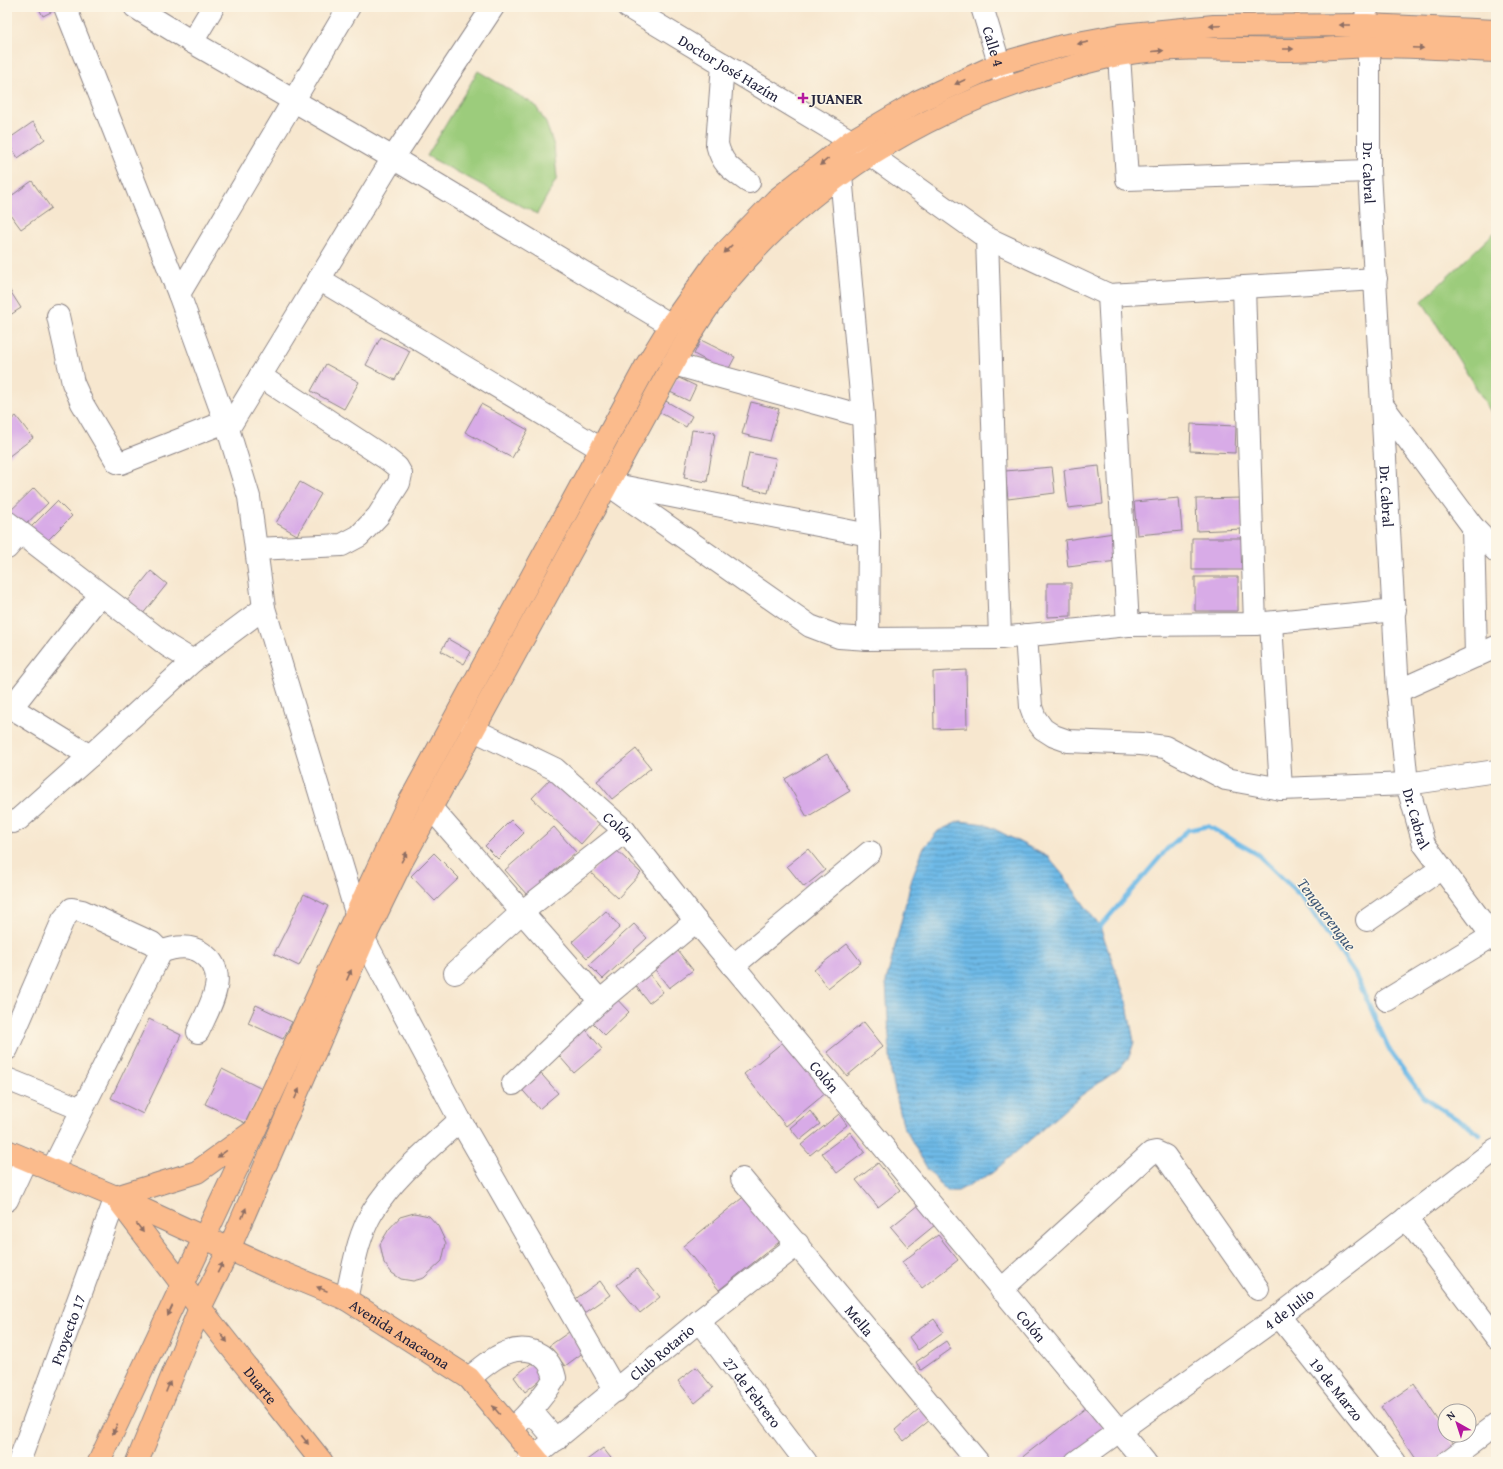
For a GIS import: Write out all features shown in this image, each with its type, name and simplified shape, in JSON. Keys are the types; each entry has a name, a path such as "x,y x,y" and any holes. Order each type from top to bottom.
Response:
{"main road":[{"path":"100,1462 355,913 404,812 646,366 671,324 715,263 760,216 776,200 851,141 917,102 999,64 1062,46 1121,35 1214,26 1367,16 1496,30"},
{"path":"137,1462 200,1308 229,1249 364,939 402,861 472,729 672,364 697,323 729,279 760,245 802,205 841,174 870,155 955,107 1006,86 1067,68 1119,55 1223,48 1290,50 1369,46 1496,51"},
{"path":"116,1197 197,1172 254,1131"},
{"name":"Avenida Anacaona","path":"17,1155 116,1197 268,1267 346,1299 469,1378 512,1429 534,1460"},
{"name":"Duarte","path":"116,1197 200,1308 322,1462"},
{"path":"127,1402 156,1415"}],"street":[{"path":"135,7 293,102 393,158 671,324"},
{"path":"192,42 213,7"},
{"path":"179,294 349,7"},
{"path":"58,316 74,383 82,403 117,462 121,463 226,426 260,376 393,158 493,7"},
{"name":"Doctor José Hazím","path":"628,7 851,141 987,238 1109,295"},
{"name":"Calle 4","path":"982,7 1006,86"},
{"path":"72,12 179,294 226,426 248,497 264,608 364,939 460,1120 616,1390"},
{"name":"Dr. Cabral","path":"1367,16 1369,46 1369,171 1395,610 1398,691 1407,784 1424,844 1494,938"},
{"path":"1119,55 1126,179 1369,171"},
{"path":"723,64 717,144 720,157 728,168 749,182"},
{"path":"841,174 862,416 869,535 868,639"},
{"path":"987,238 1000,638"},
{"path":"319,279 602,449"},
{"path":"1128,625 1109,295 1376,279"},
{"path":"1244,288 1263,623 1281,789"},
{"path":"672,364 862,416"},
{"path":"256,549 342,545 359,536 378,516 400,483 401,474 397,467 387,459 260,376"},
{"path":"1383,406 1472,527 1496,551"},
{"path":"606,483 869,535"},
{"path":"606,483 810,626 839,637 868,639 1000,638 1128,625 1263,623 1395,610"},
{"path":"1472,527 1476,656"},
{"path":"11,534 100,595 168,646 193,661"},
{"path":"90,756 9,706 100,595"},
{"path":"7,821 13,822 19,819 193,661 264,608"},
{"path":"1026,635 1031,707 1035,718 1043,729 1054,736 1068,741 1141,744 1165,747 1226,779 1281,789 1407,784 1496,771"},
{"path":"1398,691 1496,647"},
{"name":"Colón","path":"472,729 555,769 625,831 696,922 1145,1462"},
{"path":"431,808 600,1001"},
{"path":"455,973 522,912 625,831"},
{"path":"733,966 870,852"},
{"path":"1367,920 1442,868"},
{"path":"7,1049 62,920 72,909 82,911 152,943 160,952"},
{"path":"512,1084 600,1001 696,922"},
{"path":"1387,1000 1494,938"},
{"path":"52,1170 160,952 176,947 196,949 209,958 218,973 215,994 198,1032"},
{"path":"7,1079 81,1109"},
{"path":"346,1299 360,1238 372,1211 391,1186 460,1120"},
{"path":"1001,1290 1151,1153 1156,1152 1165,1156 1258,1289"},
{"path":"7,1200 17,1155"},
{"name":"4 de Julio","path":"1076,1462 1279,1316 1406,1218 1491,1160"},
{"name":"Mella","path":"742,1179 798,1244 978,1462"},
{"name":"Proyecto 17","path":"18,1462 116,1197"},
{"path":"1406,1218 1496,1338"},
{"name":"Club Rotario","path":"534,1460 699,1321 798,1244"},
{"name":"19 de Marzo","path":"1279,1316 1395,1462"},
{"name":"27 de Febrero","path":"699,1321 806,1462"},
{"path":"469,1378 498,1357 518,1349 539,1352 553,1367 555,1378 531,1411 512,1429"},
{"path":"531,1411 556,1440"},
{"path":"1447,1462 1496,1425"}],"green space":[{"path":"478,71 535,105 546,123 554,146 557,178 537,214 427,156"},
{"path":"1496,231 1496,420 1422,301"}],"water":[{"path":"960,821 985,824 1048,857 1063,875 1100,927 1126,999 1134,1042 1129,1057 1119,1069 1079,1097 992,1173 958,1191 947,1191 928,1170 903,1125 891,1073 886,982 912,878 923,849 938,831"}],"building":[{"path":"38,7 56,7 57,9 43,16"},
{"path":"33,122 45,139 18,158 7,140"},
{"path":"32,181 51,208 21,229 7,210 7,199"},
{"path":"7,286 21,308 7,317"},
{"path":"381,337 410,351 395,380 366,365"},
{"path":"701,340 735,357 727,372 694,354"},
{"path":"326,364 359,382 344,409 311,391"},
{"path":"677,377 696,386 689,401 670,392"},
{"path":"664,400 692,416 686,427 657,411"},
{"path":"751,402 779,409 770,441 742,434"},
{"path":"481,404 528,430 512,458 465,432"},
{"path":"16,416 33,438 8,457 7,423"},
{"path":"1191,424 1236,426 1235,453 1190,451"},
{"path":"692,430 715,433 707,482 684,478"},
{"path":"749,453 776,458 768,493 742,487"},
{"path":"1099,466 1103,504 1068,508 1064,470"},
{"path":"1052,467 1055,493 1008,499 1005,471"},
{"path":"300,482 321,494 297,535 276,523"},
{"path":"34,488 48,503 21,529 7,514"},
{"path":"1179,498 1182,531 1137,535 1134,502"},
{"path":"1242,498 1243,529 1197,531 1196,499"},
{"path":"57,501 72,516 40,548 25,533"},
{"path":"1114,533 1117,561 1068,567 1065,540"},
{"path":"1192,538 1245,538 1245,570 1192,570"},
{"path":"151,571 167,584 142,615 126,602"},
{"path":"1195,577 1238,577 1238,611 1195,611"},
{"path":"1047,583 1071,583 1071,616 1047,617"},
{"path":"448,639 471,652 464,664 441,651"},
{"path":"966,670 967,728 934,729 933,672"},
{"path":"636,749 651,768 612,799 597,781"},
{"path":"827,754 850,791 807,817 785,779"},
{"path":"551,778 600,823 581,844 532,798"},
{"path":"511,820 524,833 498,859 485,846"},
{"path":"554,827 576,852 527,895 505,870"},
{"path":"614,848 641,873 618,898 591,873"},
{"path":"808,849 825,870 804,887 787,866"},
{"path":"434,853 459,878 435,901 411,876"},
{"path":"304,894 328,906 299,966 274,954"},
{"path":"606,911 620,927 587,958 572,942"},
{"path":"634,924 647,938 603,979 589,965"},
{"path":"847,944 861,962 828,988 814,970"},
{"path":"674,946 693,970 669,988 651,964"},
{"path":"647,971 663,992 649,1003 633,982"},
{"path":"614,996 629,1012 605,1035 590,1020"},
{"path":"256,1005 292,1022 283,1039 248,1023"},
{"path":"149,1019 181,1035 143,1114 111,1098"},
{"path":"864,1022 883,1046 847,1076 827,1052"},
{"path":"583,1026 602,1049 574,1073 554,1050"},
{"path":"784,1041 827,1092 786,1126 744,1074"},
{"path":"536,1068 558,1093 539,1109 518,1085"},
{"path":"222,1069 262,1089 245,1123 205,1104"},
{"path":"810,1111 820,1124 800,1140 790,1128"},
{"path":"839,1114 847,1125 810,1155 801,1145"},
{"path":"850,1132 865,1152 837,1173 822,1153"},
{"path":"878,1163 900,1190 878,1207 856,1180"},
{"path":"747,1194 783,1239 719,1290 683,1246"},
{"path":"918,1205 935,1225 908,1247 891,1227"},
{"path":"414,1213 429,1216 438,1226 446,1243 442,1261 424,1278 413,1281 401,1279 392,1273 384,1263 380,1244 389,1229 400,1217"},
{"path":"938,1235 958,1260 922,1288 902,1262"},
{"path":"637,1269 660,1297 640,1313 617,1285"},
{"path":"600,1281 610,1295 584,1313 574,1300"},
{"path":"934,1319 943,1332 918,1350 909,1337"},
{"path":"569,1332 584,1352 565,1366 549,1346"},
{"path":"946,1341 951,1349 921,1370 916,1362"},
{"path":"539,1357 550,1372 525,1392 514,1377"},
{"path":"696,1367 713,1388 695,1403 678,1381"},
{"path":"1414,1384 1437,1418 1437,1443 1453,1443 1456,1447 1434,1462 1418,1462 1381,1407"},
{"path":"1087,1407 1106,1431 1066,1462 1016,1462"},
{"path":"920,1408 930,1420 904,1441 895,1430"},
{"path":"603,1448 614,1462 584,1462"},
{"path":"959,1458 963,1462 954,1462"}],"waterway":[{"name":"Tenguerengue","path":"1100,927 1167,849 1188,830 1208,826 1257,854 1301,896 1355,974 1390,1051 1423,1097 1480,1134"}],"place":[{"name":"JUANER","path":"803,98"}]}
